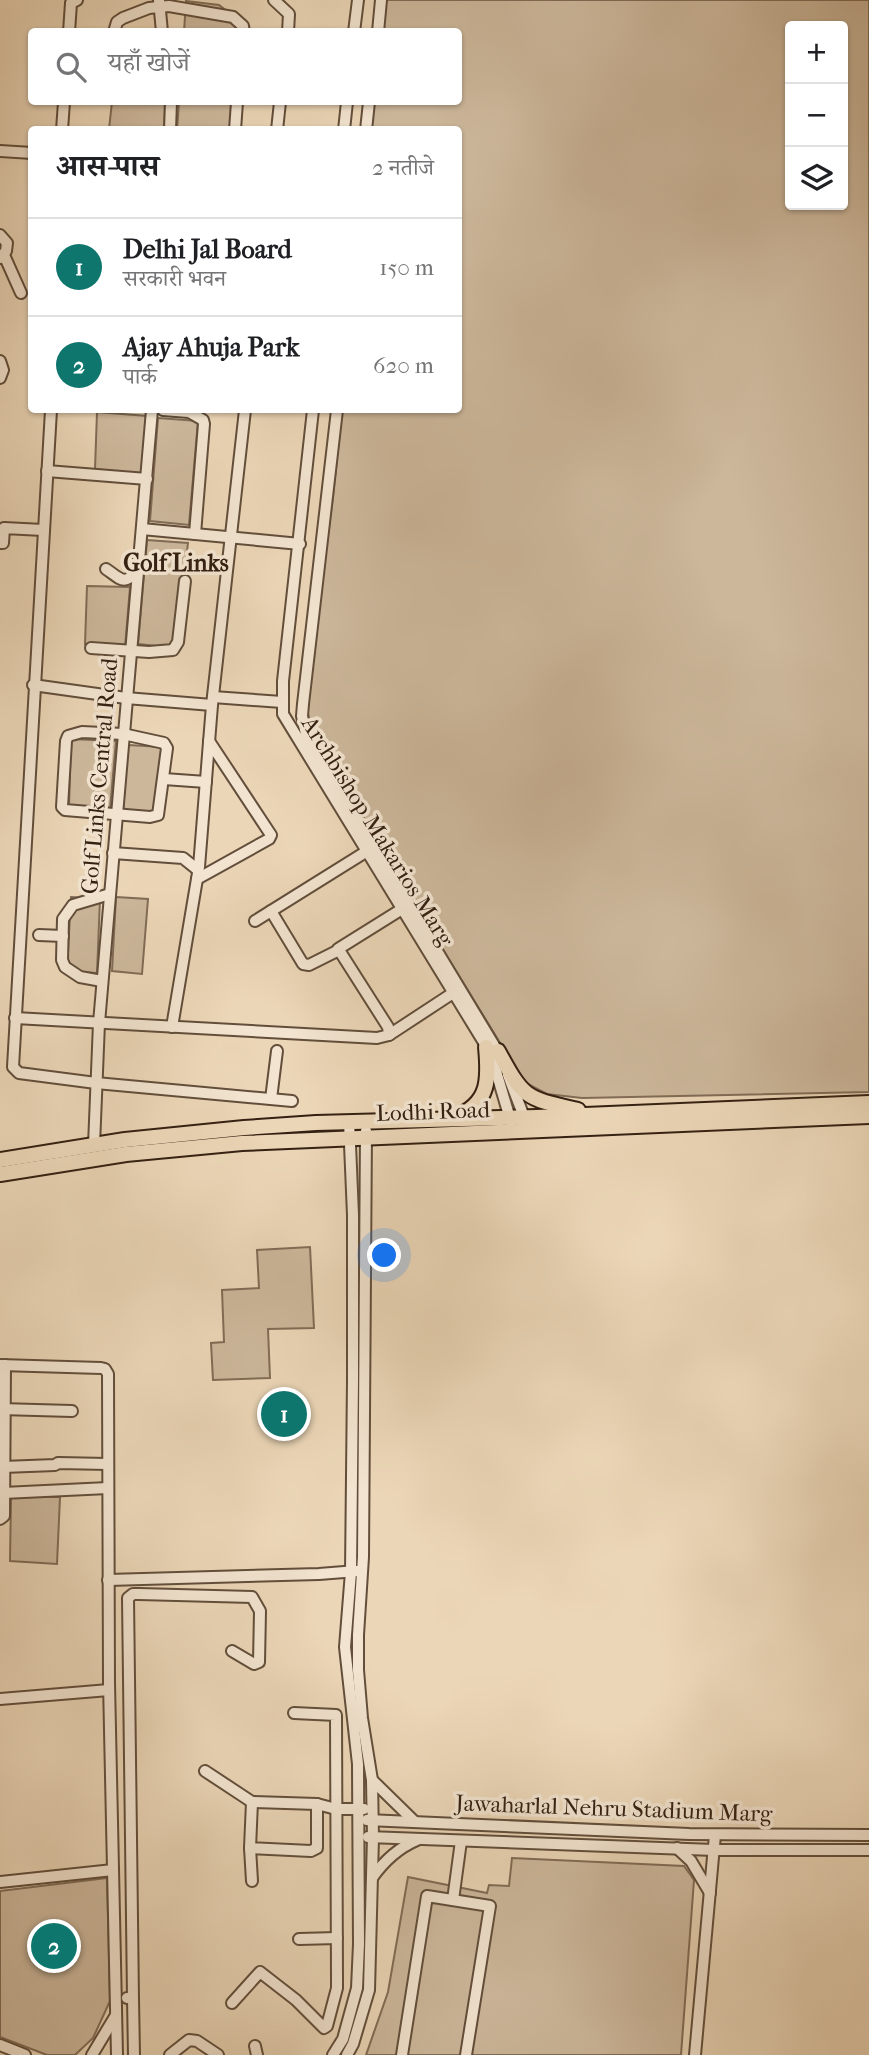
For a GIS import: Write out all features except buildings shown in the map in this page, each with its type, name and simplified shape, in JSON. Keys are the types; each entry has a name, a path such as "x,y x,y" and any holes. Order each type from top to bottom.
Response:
{"main road":[{"path":"492,1049 527,1095 541,1102 597,1114"},
{"path":"447,1119 466,1113 477,1103 489,1075 492,1049"},
{"name":"Lodhi Road","path":"0,1174 126,1154 242,1143 519,1124 597,1114 869,1103"},
{"name":"Lodhi Road","path":"0,1160 94,1145 244,1128 349,1121 447,1119 519,1124 869,1116"}],"street":[{"path":"69,28 71,3 77,0"},
{"path":"274,0 289,14 288,28"},
{"path":"354,28 358,0"},
{"path":"378,28 381,0"},
{"path":"159,3 160,28"},
{"path":"115,28 117,22 123,18 159,3 233,17 243,28"},
{"path":"62,126 64,105"},
{"path":"170,126 171,105"},
{"path":"235,126 237,105"},
{"path":"277,126 280,105"},
{"path":"344,126 347,105"},
{"path":"366,126 369,105"},
{"path":"0,151 28,153"},
{"path":"0,235 7,243 2,256 21,293"},
{"path":"0,361 3,370 0,379"},
{"path":"51,413 33,685 14,1070 19,1073 96,1083 292,1101"},
{"name":"Golf Links Central Road","path":"94,1145 102,981 152,413"},
{"path":"191,413 203,420 204,424 195,534"},
{"path":"172,1027 197,875 244,413"},
{"name":"Archbishop Makarios Marg","path":"313,413 282,702 283,714 370,849 492,1049 491,1054 519,1124"},
{"name":"Archbishop Makarios Marg","path":"337,413 302,716 306,734 402,909 453,993 492,1049"},
{"path":"47,471 147,479"},
{"path":"0,543 3,543 4,528 43,530"},
{"path":"142,528 300,544"},
{"path":"106,569 122,580 129,580 138,571"},
{"path":"91,648 167,652 176,647 185,581"},
{"path":"33,685 126,698 282,702"},
{"path":"72,733 123,734 164,743 167,748 158,815 150,817 65,810 62,807 68,736 72,733"},
{"path":"197,875 269,839 271,835 209,741"},
{"path":"164,779 206,782"},
{"path":"255,921 370,849"},
{"path":"113,853 183,858 197,875"},
{"path":"102,981 80,977 65,967 62,960 63,919 73,905 110,894"},
{"path":"271,911 303,964 309,965 402,909"},
{"path":"38,935 62,936"},
{"path":"338,949 388,1027 389,1035"},
{"path":"15,1018 377,1038 389,1035 453,993"},
{"path":"271,1099 277,1051"},
{"path":"347,2055 353,2044 369,1990 373,1837 372,1780 358,1670 354,1293 349,1121"},
{"path":"333,2055 343,2039 357,1988 358,1764 345,1647 357,1571 365,1121"},
{"path":"0,1519 4,1516 2,1365 105,1369 108,1374 109,1670 117,2055"},
{"path":"2,1409 72,1410"},
{"path":"3,1467 58,1463 108,1464"},
{"path":"3,1493 108,1488"},
{"path":"108,1580 357,1571"},
{"path":"134,2055 128,1598 133,1594 252,1597 260,1611 259,1662 254,1664 232,1651"},
{"path":"109,1670 128,1669"},
{"path":"0,1699 110,1690"},
{"path":"232,2003 260,1972 326,2028 337,1988 336,1715 294,1713"},
{"path":"205,1771 252,1802 317,1804 357,1815 372,1808"},
{"path":"372,1780 415,1822"},
{"path":"252,1802 252,1881"},
{"path":"317,1804 317,1848 321,1853 337,1856"},
{"name":"Jawaharlal Nehru Stadium Marg","path":"357,1815 372,1820 715,1835 869,1835"},
{"path":"695,2055 715,1835"},
{"name":"Jawaharlal Nehru Stadium Marg","path":"359,1837 714,1850 869,1850"},
{"path":"372,1878 386,1860 419,1839"},
{"path":"453,1900 461,1841"},
{"path":"250,1848 311,1851 317,1848"},
{"path":"677,1848 691,1861 710,1893"},
{"path":"0,1882 113,1870"},
{"path":"401,2055 427,1896 490,1906 466,2055"},
{"path":"299,1939 337,1938"},
{"path":"117,1998 133,1998"},
{"path":"92,2055 116,2015"},
{"path":"170,2055 189,2040 197,2041 218,2055"},
{"path":"0,2045 25,2055"}],"shaded area":[{"path":"384,0 869,0 869,1092 582,1098 547,1094 524,1082 312,736 306,702 342,413 462,413 462,126 371,126 374,105 462,105 462,28 381,28"},
{"path":"186,1 219,5 249,28 184,28"},
{"path":"112,105 165,105 164,126 109,126"},
{"path":"179,105 236,105 234,126 177,126"},
{"path":"97,413 147,416 142,474 95,469"},
{"path":"158,418 198,421 189,525 150,521"},
{"path":"147,540 188,543 175,648 138,644"},
{"path":"87,586 130,587 125,647 85,644"},
{"path":"71,739 116,741 110,809 69,807"},
{"path":"128,745 163,747 158,813 123,812"},
{"path":"71,897 100,899 97,973 67,971"},
{"path":"116,897 148,899 142,974 112,971"},
{"path":"310,1247 314,1328 268,1329 270,1378 213,1380 211,1343 224,1342 222,1290 259,1288 257,1250"},
{"path":"11,1497 60,1497 57,1564 10,1561"},
{"path":"512,1858 684,1866 694,1880 681,2055 366,2055 388,1992 408,1877 487,1893 489,1885 509,1886"},
{"path":"107,1878 110,2001 93,2038 75,2055 47,2055 0,2037 0,1891"}],"place":[{"name":"Delhi Jal Board","path":"284,1414"},
{"name":"Ajay Ahuja Park","path":"54,1946"}],"district":[{"name":"Golf Links","path":"176,563"}]}
